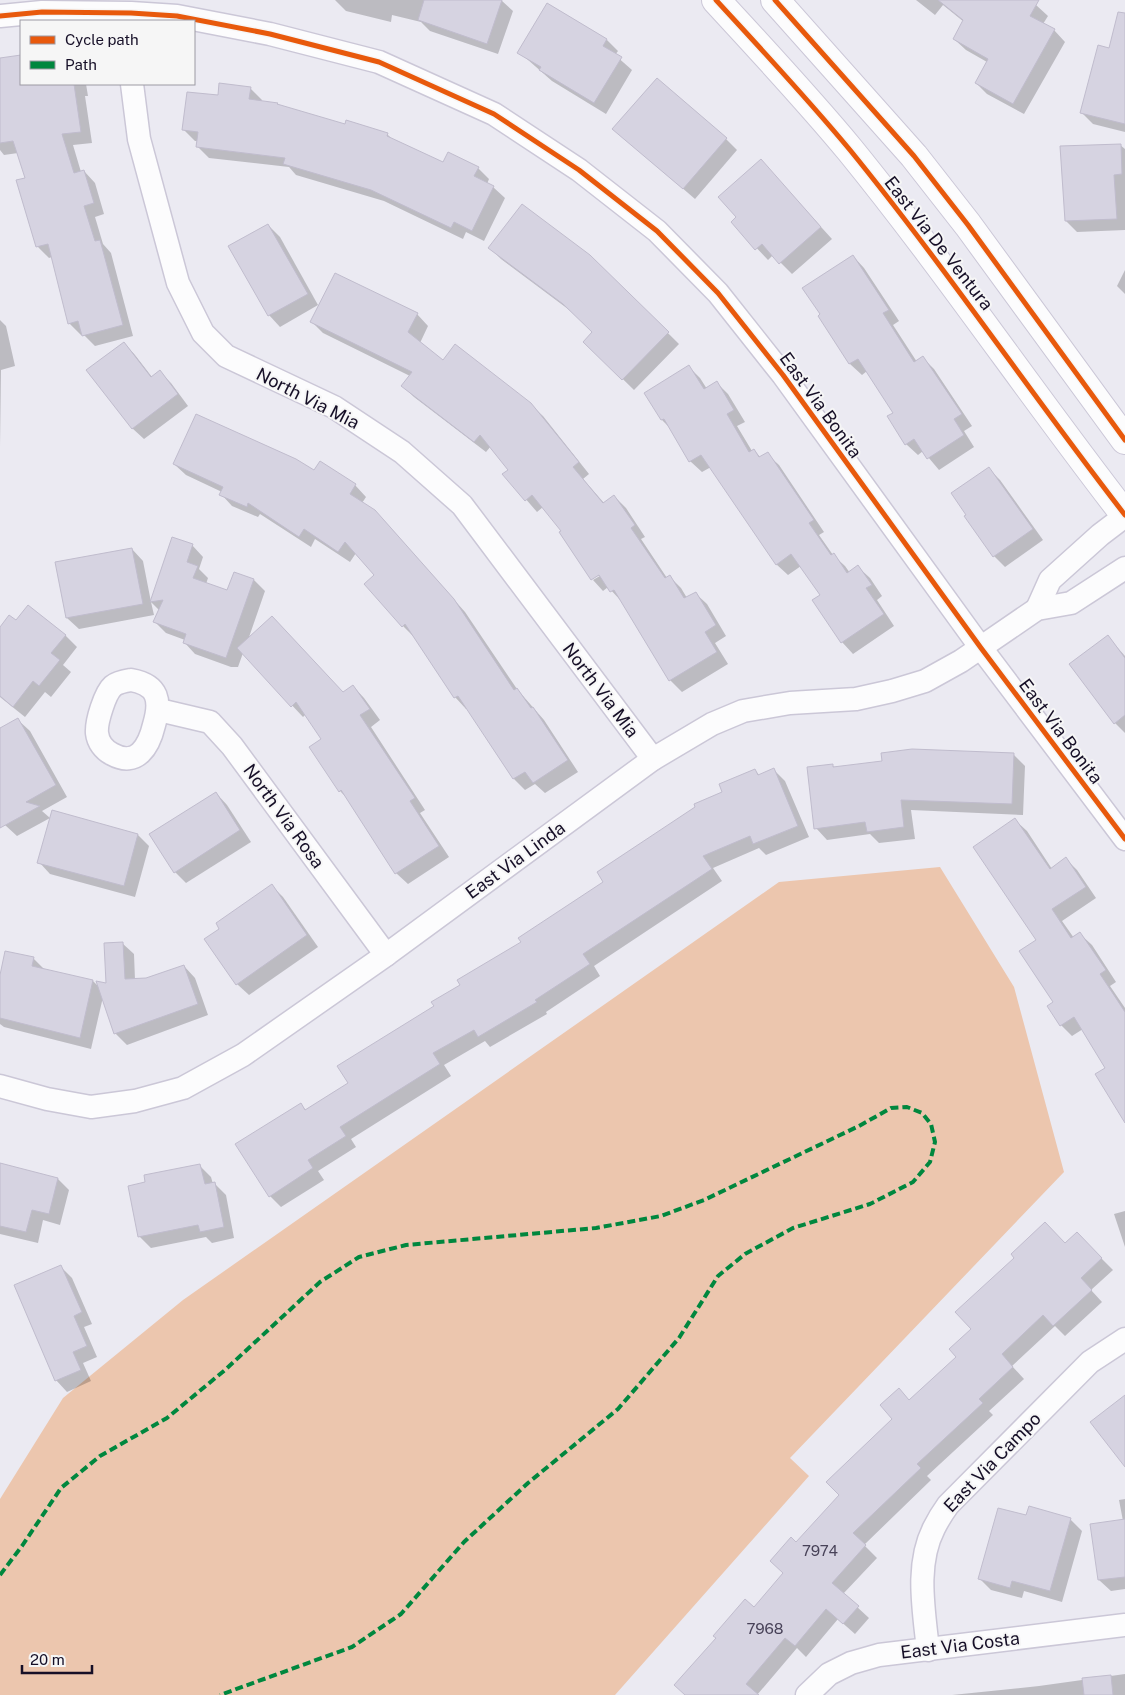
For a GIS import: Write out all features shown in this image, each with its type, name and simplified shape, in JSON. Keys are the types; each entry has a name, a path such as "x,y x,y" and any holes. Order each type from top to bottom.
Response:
{"main road":[{"name":"East Via De Ventura","path":"716,0 849,149 973,309 1125,515"},
{"name":"East Via De Ventura","path":"775,0 914,156 974,233 1125,440"}],"street":[{"name":"East Via Bonita","path":"0,16 42,12 131,17 177,16 261,33 379,62 494,114 579,170 657,231 718,293 783,375 981,648 1125,839"},
{"name":"North Via Mia","path":"132,85 138,139 178,283 202,333 226,356 334,407 394,447 462,505 653,759"},
{"path":"1037,609 1050,580 1125,515"},
{"name":"East Via Linda","path":"0,1086 47,1099 91,1106 135,1101 183,1088 243,1054 386,955 653,759 712,724 744,711 790,703 856,699 925,681 962,661 1037,609 1070,603 1125,568"},
{"name":"North Via Rosa","path":"159,710 210,722 232,746 386,955"},
{"name":"East Via Campo","path":"928,1650 922,1585 926,1551 933,1528 948,1504 1090,1362 1125,1339"},
{"name":"East Via Costa","path":"808,1695 829,1674 851,1663 879,1656 1125,1625"}],"shaded area":[{"path":"940,867 1014,987 1064,1172 790,1458 809,1476 615,1695 0,1695 0,1499 63,1398 183,1300 779,882"}],"building":[{"path":"424,0 502,0 487,44 418,20"},
{"path":"938,0 1039,0 1030,16 1055,29 1013,104 975,83 988,59 953,39 963,20"},
{"path":"547,3 607,39 603,46 622,57 594,103 539,70 541,67 517,53"},
{"path":"1118,12 1125,13 1125,124 1080,113 1098,45 1109,48"},
{"path":"20,55 20,85 74,85 81,132 62,134 74,173 84,170 94,203 84,206 95,241 100,240 123,325 82,336 78,321 68,324 48,244 36,247 16,180 25,178 13,141 0,143 0,58"},
{"path":"657,78 727,138 683,189 612,129"},
{"path":"219,83 251,87 249,99 278,103 345,124 346,120 388,133 387,136 443,162 448,152 479,167 474,176 494,186 472,231 454,222 451,228 371,190 283,164 285,158 196,147 198,132 182,130 187,92 218,95"},
{"path":"1121,144 1122,174 1114,175 1117,219 1065,221 1060,146"},
{"path":"761,159 821,227 779,264 762,244 755,250 731,222 736,217 718,197"},
{"path":"522,204 590,255 669,332 622,380 583,342 592,332 563,304 488,248"},
{"path":"268,224 308,294 268,316 228,246"},
{"path":"853,255 889,310 883,313 914,362 923,356 962,414 954,419 964,435 927,459 914,439 905,445 887,416 893,413 858,359 849,364 818,316 820,314 802,288"},
{"path":"335,273 418,313 408,332 443,360 455,344 531,403 579,462 573,467 603,503 614,495 635,525 631,528 665,578 670,575 684,598 696,592 716,625 705,632 717,652 669,681 614,590 610,592 599,575 591,580 559,532 561,531 532,495 525,501 502,474 508,470 480,435 474,442 401,386 412,372 310,322"},
{"path":"124,342 151,377 160,370 178,394 132,429 86,370"},
{"path":"689,365 704,389 717,381 734,410 727,414 749,452 754,449 759,457 768,452 814,520 809,523 831,555 834,553 847,573 858,565 872,585 866,588 884,614 841,643 812,600 820,595 791,554 776,565 701,455 689,462 664,419 661,420 644,393"},
{"path":"196,414 296,459 314,470 320,461 356,484 350,494 375,510 454,599 514,690 517,688 531,708 533,707 568,760 533,783 525,772 513,779 458,696 454,698 405,624 402,627 364,584 374,575 345,542 338,552 304,529 299,537 248,503 247,507 219,495 223,487 173,464"},
{"path":"989,467 1033,529 993,557 964,516 966,515 951,493"},
{"path":"172,537 193,544 187,562 198,566 193,578 227,590 234,572 254,579 226,658 183,643 186,634 153,622 163,600 150,602"},
{"path":"132,548 143,604 66,618 55,562"},
{"path":"28,605 66,635 51,653 60,660 39,686 33,681 13,707 0,696 0,627 9,615 16,620"},
{"path":"272,616 343,692 353,685 370,709 360,715 415,798 410,801 439,846 395,874 341,790 339,792 309,747 321,739 296,702 291,707 237,648"},
{"path":"1108,635 1125,658 1125,715 1114,724 1069,664"},
{"path":"18,718 56,785 26,802 40,806 0,828 0,728"},
{"path":"912,749 1014,753 1012,804 901,800 904,827 867,832 865,822 814,829 807,767 833,764 833,767 882,761 881,753"},
{"path":"774,768 798,826 753,844 750,836 703,856 712,869 583,954 590,964 535,1000 537,1002 478,1037 474,1030 433,1053 440,1064 340,1127 346,1136 308,1160 313,1168 269,1197 235,1144 301,1103 305,1110 348,1083 337,1066 434,1006 431,1002 460,985 457,980 521,942 518,938 603,882 597,872 695,807 694,804 722,792 719,784 755,769 758,775"},
{"path":"216,792 240,830 174,873 149,834"},
{"path":"52,810 138,834 124,886 37,863"},
{"path":"1015,818 1050,869 1066,857 1086,887 1052,909 1071,938 1080,932 1106,970 1100,974 1125,1012 1125,1123 1095,1074 1105,1068 1074,1017 1060,1026 1047,1006 1053,1002 1019,951 1036,940 973,847"},
{"path":"272,884 307,935 236,985 204,939 219,929 216,923"},
{"path":"123,942 125,979 146,978 184,965 198,1004 114,1034 96,981 106,983 104,943"},
{"path":"5,951 34,957 32,966 93,980 80,1038 0,1018 0,975"},
{"path":"0,1163 58,1178 49,1214 32,1210 26,1232 0,1226"},
{"path":"200,1164 205,1184 215,1182 224,1227 200,1232 198,1225 138,1237 128,1186 145,1182 144,1175"},
{"path":"1045,1222 1065,1243 1077,1232 1102,1258 1081,1278 1092,1290 1053,1326 1043,1315 1002,1354 1013,1367 979,1399 983,1403 917,1464 921,1468 853,1533 866,1545 832,1583 859,1606 843,1624 826,1609 795,1646 785,1638 746,1684 759,1695 685,1695 674,1685 716,1638 713,1636 745,1599 754,1607 783,1573 770,1561 791,1537 796,1542 839,1495 826,1482 892,1419 880,1405 899,1388 909,1400 956,1357 949,1349 971,1329 955,1312 1014,1258 1011,1254"},
{"path":"61,1265 82,1312 74,1316 87,1346 73,1352 81,1370 55,1381 14,1285"},
{"path":"1125,1395 1125,1467 1090,1422"},
{"path":"1029,1506 1071,1518 1050,1591 1012,1581 1010,1588 978,1579 998,1508 1026,1515"},
{"path":"1125,1519 1125,1577 1098,1580 1090,1524"},
{"path":"1111,1675 1113,1695 1084,1695 1082,1678"}],"marked path":[{"path":"0,1575 61,1488 100,1456 167,1418 225,1370 320,1282 359,1257 406,1245 596,1228 661,1216 704,1200 859,1126 891,1108 907,1107 922,1113 931,1124 935,1142 930,1162 913,1182 870,1204 793,1228 745,1254 718,1276 679,1338 618,1409 528,1483 464,1542 401,1614 352,1647 220,1695"}],"cycle path":[{"path":"716,0 784,74 886,195 1125,515"},
{"path":"775,0 914,156 968,225 1125,440"},
{"path":"0,16 42,12 131,13 177,16 270,34 379,62 494,114 579,170 657,231 718,293 783,375 981,648 1125,839"}]}
